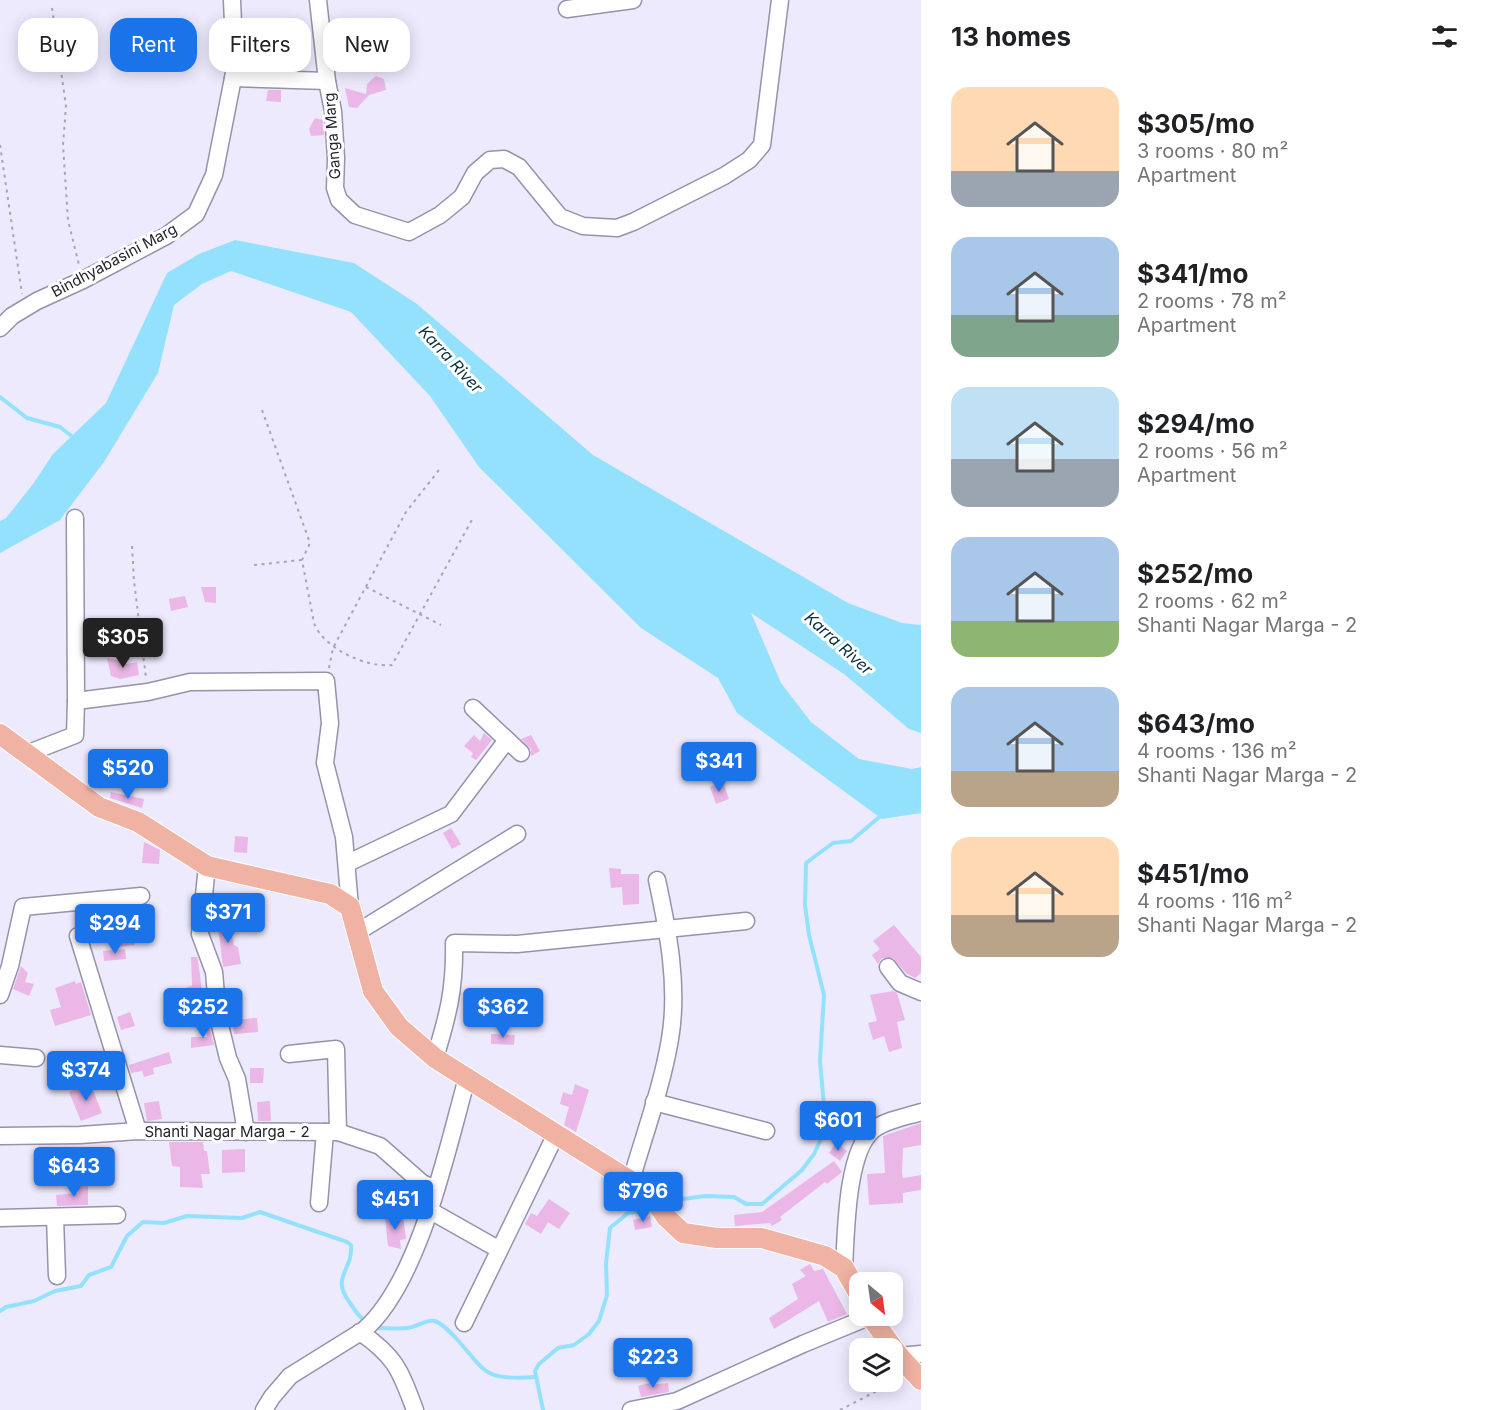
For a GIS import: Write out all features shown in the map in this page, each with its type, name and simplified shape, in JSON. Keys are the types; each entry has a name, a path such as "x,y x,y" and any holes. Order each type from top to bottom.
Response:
{"main road":[{"path":"0,734 99,807 138,822 207,866 330,894 350,907 373,991 399,1027 435,1058 651,1194 683,1233 717,1238 762,1238 825,1256 844,1268 849,1277"},
{"path":"903,1360 917,1376"}],"street":[{"name":"Bindhyabasini Marg","path":"0,328 25,308 166,236 196,214 214,175 235,68 232,0"},
{"name":"Ganga Marg","path":"318,0 327,81 333,111 335,188 339,200 355,215 409,232 440,215 462,197 481,166 490,160 504,159 519,166 560,217 583,226 617,228 724,176 749,160 762,145 780,0"},
{"path":"567,9 623,1"},
{"path":"232,78 327,81"},
{"path":"26,754 75,735 75,518"},
{"path":"76,701 148,692 190,682 326,681 330,723 325,763 344,837 350,907"},
{"path":"473,708 521,753"},
{"path":"348,863 451,814 507,740"},
{"path":"356,933 517,834"},
{"path":"207,866 200,934 214,972 218,1017 228,1058 237,1079 246,1132"},
{"path":"631,1181 670,1038 673,983 667,928 657,880"},
{"path":"0,995 10,966 23,907 141,896"},
{"path":"435,1058 451,1007 454,943 517,944 746,921"},
{"path":"78,936 138,1131"},
{"path":"888,966 900,983 921,992"},
{"path":"289,1054 336,1049 332,1132 320,1203"},
{"path":"0,1056 36,1058"},
{"path":"264,1410 290,1376 375,1320 395,1291 436,1189 466,1078"},
{"path":"654,1102 766,1131"},
{"path":"844,1268 849,1194 858,1154 868,1135 875,1128 921,1112"},
{"name":"Shanti Nagar Marga - 2","path":"0,1136 80,1135 138,1131 332,1132 380,1146 422,1183 436,1189"},
{"path":"464,1323 498,1249 556,1134"},
{"path":"429,1209 498,1249"},
{"path":"0,1218 117,1215"},
{"path":"55,1218 57,1276"},
{"path":"631,1410 677,1401 849,1325"},
{"path":"360,1332 390,1355 400,1371 415,1410"},
{"path":"903,1356 921,1354"}],"path":[{"path":"52,8 66,106 63,145 68,220 83,280"},
{"path":"0,145 25,308"},
{"path":"262,411 310,543 302,560 314,623 317,633 333,648 381,666 392,665 473,518"},
{"path":"326,681 333,648 366,586 406,512 439,470"},
{"path":"132,546 134,581 148,692"},
{"path":"254,565 302,560"},
{"path":"366,586 441,625"},
{"path":"840,1410 917,1376"}],"water":[{"name":"Karra River","path":"235,240 354,263 417,304 593,455 848,603 902,623 921,625 921,733 909,729 844,674 751,613 781,683 811,722 859,759 912,769 921,767 921,813 882,819 737,713 718,678 641,628 479,467 430,396 351,312 231,271 202,284 174,305 158,373 104,462 60,520 0,553 0,521 6,518 33,484 53,454 106,403 167,273 199,254"}],"building":[{"path":"376,76 384,79 386,90 369,95 357,108 349,107 345,88 366,94 367,84"},
{"path":"268,90 281,90 281,102 266,101"},
{"path":"315,118 323,120 324,135 311,136 309,129"},
{"path":"201,587 216,587 216,603 205,602"},
{"path":"185,596 188,607 171,611 169,599"},
{"path":"107,658 120,661 121,665 137,662 139,675 120,679 111,676"},
{"path":"484,733 492,740 476,760 471,757 473,753 464,746 474,735 480,741"},
{"path":"531,735 540,751 531,756 531,749 521,739"},
{"path":"107,760 117,761 116,788 105,787"},
{"path":"723,782 729,799 716,804 710,787"},
{"path":"111,792 144,799 142,808 110,798"},
{"path":"451,828 461,844 452,849 443,833"},
{"path":"235,836 248,837 247,853 234,852"},
{"path":"144,842 160,850 159,864 142,863"},
{"path":"609,868 621,869 621,874 639,874 639,904 623,905 622,887 611,888"},
{"path":"227,915 241,964 223,967 217,918"},
{"path":"894,925 921,957 921,973 915,978 907,974 893,958 882,958 878,964 872,955 880,949 873,941"},
{"path":"134,929 135,945 116,947 115,931"},
{"path":"125,949 126,959 104,961 103,951"},
{"path":"191,957 197,957 198,960 203,998 188,1000 187,987 192,986"},
{"path":"21,966 28,973 25,982 34,984 29,996 13,989"},
{"path":"75,981 76,984 81,982 91,1015 55,1026 50,1010 61,1007 55,988"},
{"path":"485,989 514,989 514,1012 485,1012"},
{"path":"893,991 897,993 905,1020 897,1022 902,1048 889,1052 884,1036 873,1040 868,1023 877,1021 870,995"},
{"path":"130,1012 135,1026 121,1030 117,1017"},
{"path":"205,1017 207,1017 214,1045 191,1048 191,1037 207,1037"},
{"path":"257,1018 258,1032 234,1034 233,1020"},
{"path":"491,1034 515,1035 514,1045 491,1044"},
{"path":"169,1052 172,1063 153,1068 154,1074 144,1077 142,1071 131,1073 129,1065"},
{"path":"250,1068 264,1068 263,1083 250,1083"},
{"path":"90,1083 102,1113 81,1121 69,1092"},
{"path":"575,1084 589,1090 576,1132 564,1125 569,1107 560,1104 563,1092 572,1095"},
{"path":"159,1101 162,1119 147,1121 144,1103"},
{"path":"270,1101 271,1121 258,1121 257,1102"},
{"path":"921,1123 921,1145 903,1148 902,1173 903,1178 921,1175 921,1190 903,1193 903,1203 869,1205 867,1174 885,1173 883,1136"},
{"path":"169,1142 203,1142 204,1151 207,1151 210,1174 201,1174 203,1188 180,1187 180,1167 172,1166"},
{"path":"836,1143 847,1151 840,1161 829,1153"},
{"path":"245,1149 245,1172 222,1173 222,1150"},
{"path":"834,1161 842,1172 827,1184 825,1182 780,1217 782,1220 772,1226 770,1223 735,1226 734,1215 762,1212"},
{"path":"78,1185 88,1185 88,1205 57,1206 56,1195 78,1193"},
{"path":"549,1199 570,1213 559,1229 548,1222 541,1234 525,1224 531,1213 537,1216"},
{"path":"403,1215 406,1239 400,1240 401,1249 388,1246 385,1217"},
{"path":"650,1216 652,1227 635,1230 633,1220"},
{"path":"810,1264 814,1271 823,1269 847,1314 828,1322 819,1301 774,1329 769,1318 798,1299 792,1284 806,1276 800,1270"},
{"path":"650,1383 651,1385 668,1383 669,1392 641,1397 638,1386"}],"waterway":[{"path":"0,397 27,418 60,427 74,438"},
{"path":"665,1205 676,1200 705,1196 734,1197 746,1204 762,1204 802,1170 814,1154 826,1128 820,1061 824,995 809,935 805,905 806,863 833,843 851,841 883,814"},
{"path":"543,1410 535,1371 539,1364 558,1348 574,1345 589,1334 599,1321 607,1295 606,1263 610,1228 628,1213 655,1209"},
{"path":"0,1311 6,1307 34,1301 55,1291 81,1286 89,1275 111,1267 127,1236 143,1222 164,1223 187,1216 242,1218 260,1212 351,1245 351,1254 342,1286 344,1294 355,1311 366,1321"},
{"path":"376,1328 408,1328 435,1321 451,1333 486,1371 504,1377 536,1377"}]}
